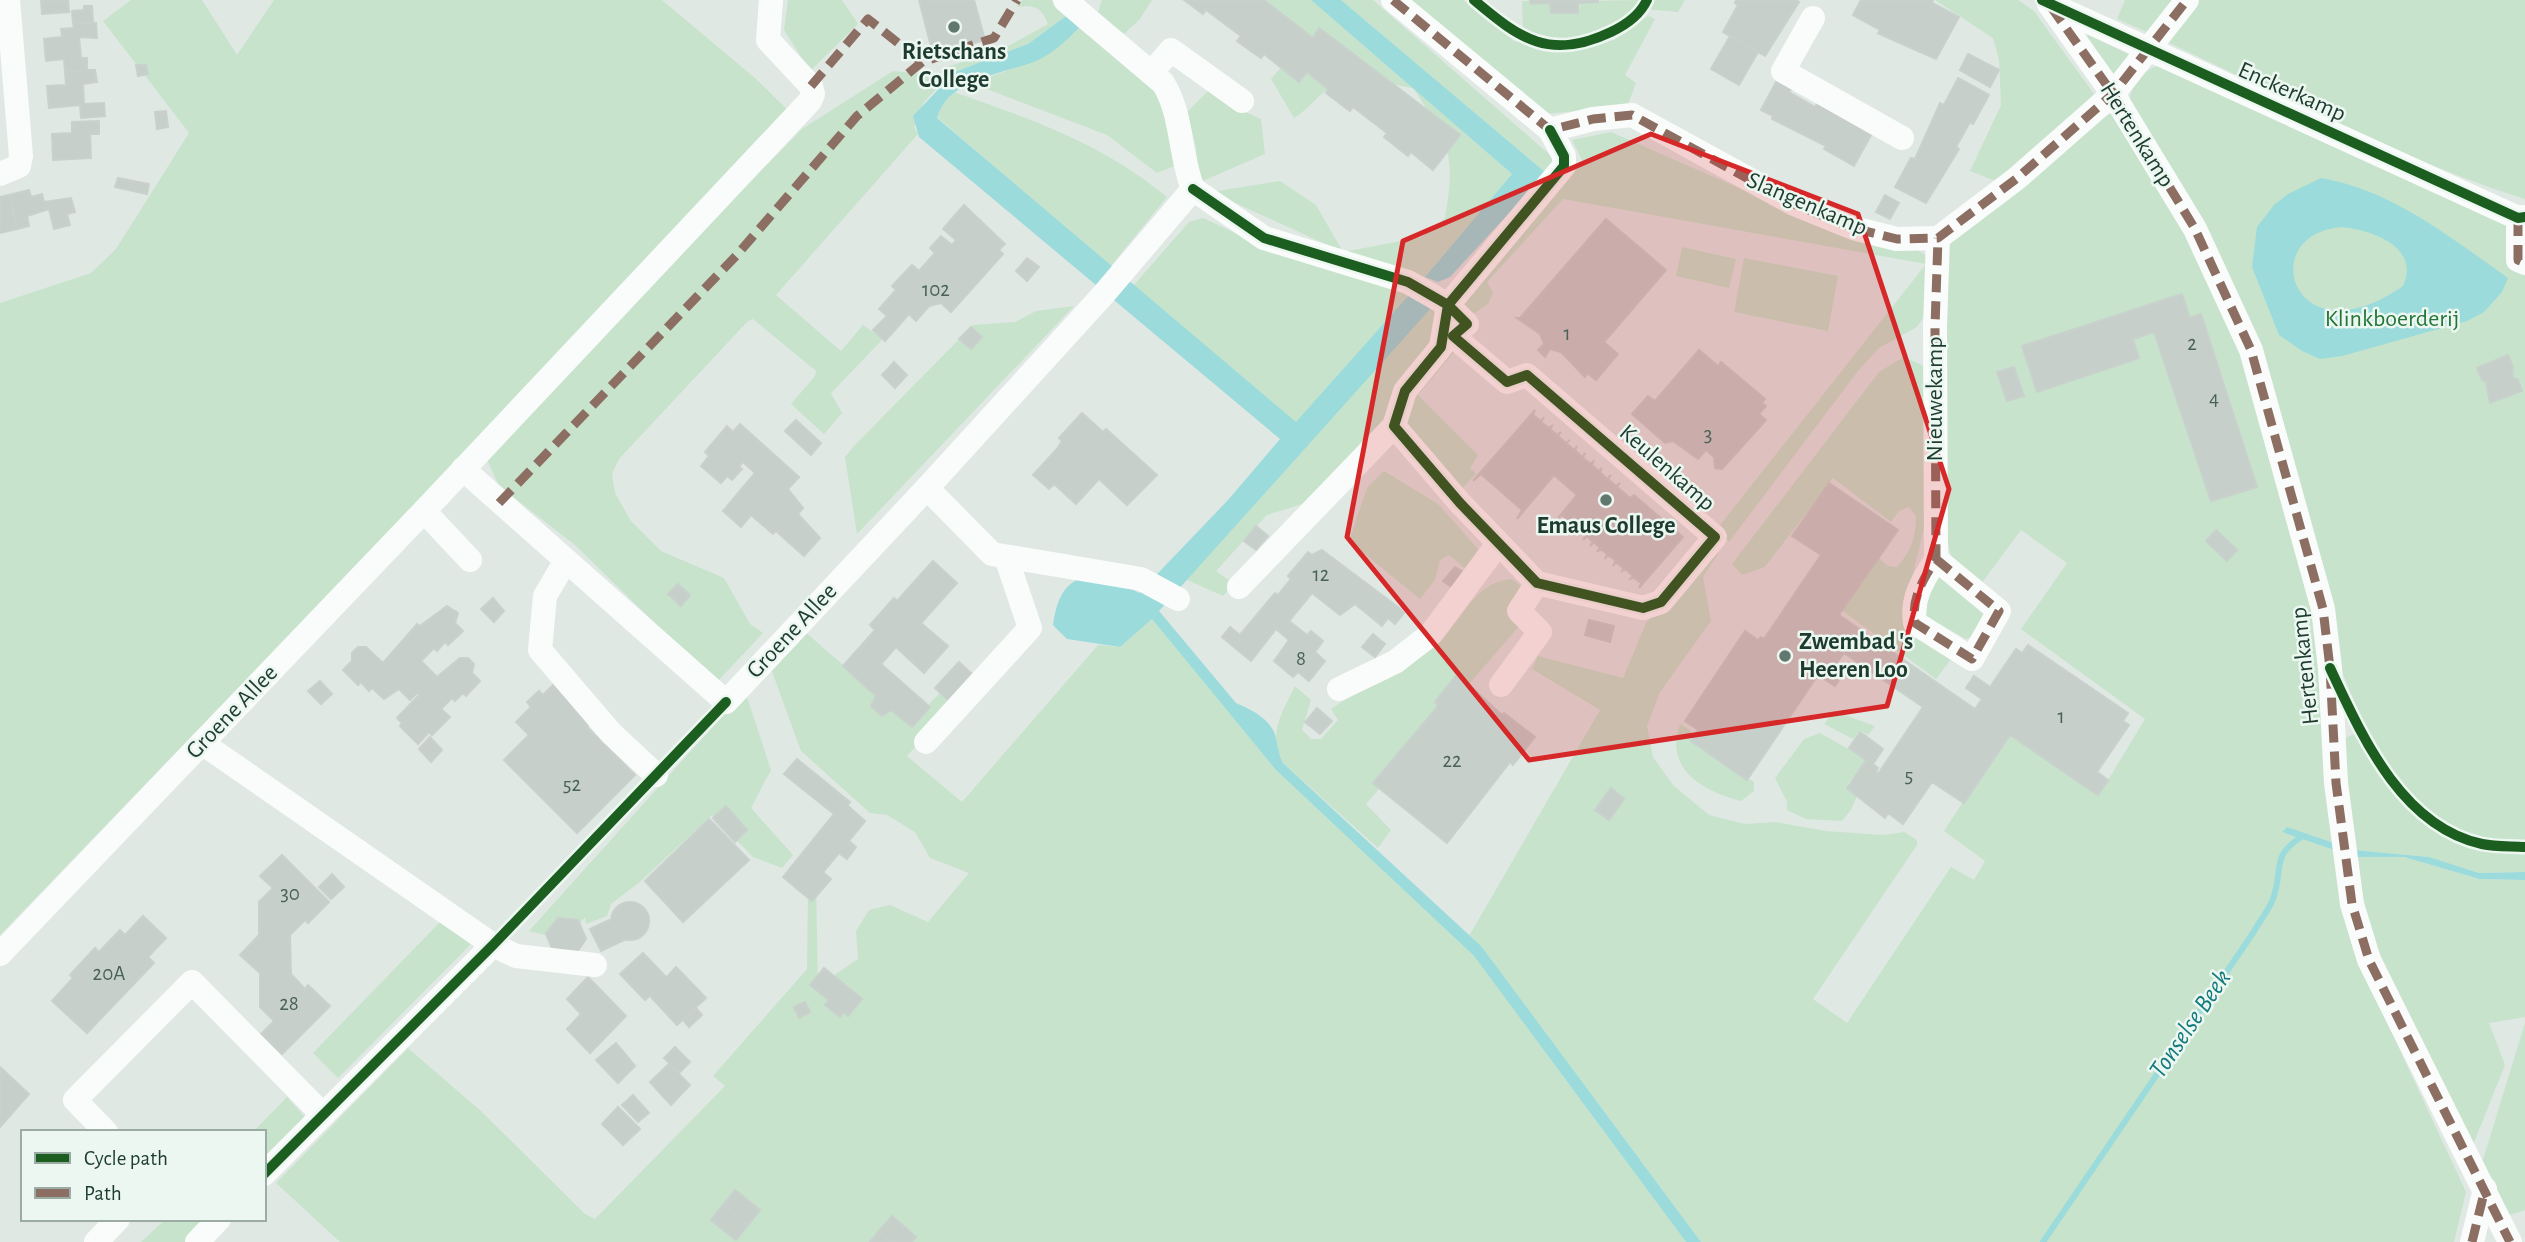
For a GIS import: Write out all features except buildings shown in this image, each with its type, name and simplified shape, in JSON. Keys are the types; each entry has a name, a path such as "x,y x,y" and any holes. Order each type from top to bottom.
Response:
{"street":[{"path":"0,174 19,166 21,156 8,0"},
{"name":"Groene Allee","path":"0,954 424,511 810,101 813,94 811,86 768,40 771,0"},
{"path":"1239,587 1394,426 1405,391 1440,347 1448,305 1564,166 1564,156 1550,131 1393,0"},
{"path":"1938,238 2016,179 2113,94 2187,0"},
{"path":"1068,2 1163,83 1173,99 1188,175 1194,189 1264,238 1408,282 1448,305"},
{"name":"Enckerkamp","path":"2045,2 2521,217 2518,260 2525,263"},
{"name":"Hertenkamp","path":"2045,2 2113,94 2195,229 2251,349 2323,609 2330,668 2336,783 2352,904 2369,960 2510,1242"},
{"path":"1813,18 1783,71 1902,138"},
{"path":"1151,73 1171,50 1242,101"},
{"name":"Slangenkamp","path":"1550,131 1593,119 1632,115 1794,204 1853,228 1897,239 1938,238"},
{"name":"Groene Allee","path":"463,469 726,702 927,488 1125,270 1194,189"},
{"name":"Nieuwekamp","path":"1936,559 1935,327 1938,238"},
{"name":"Keulenkamp","path":"1448,305 1467,324 1452,336 1507,382 1527,375 1715,537 1661,603 1643,608 1537,583"},
{"path":"1394,426 1498,544 1537,583 1519,611 1540,632 1501,685"},
{"path":"927,488 992,554 1141,579 1178,599"},
{"path":"424,511 470,560"},
{"path":"1339,689 1395,662 1431,634 1498,544"},
{"path":"926,742 1030,628 1006,557"},
{"path":"565,562 545,596 540,650 611,733 656,775"},
{"path":"202,743 493,946 516,956 595,965"},
{"path":"266,1172 493,946"},
{"path":"104,1130 75,1100 192,982 323,1115"},
{"path":"2472,1242 2485,1189"},
{"path":"96,1242 116,1221"}],"highlighted area":[{"path":"1651,134 1858,214 1949,489 1887,706 1529,760 1347,537 1403,241"}],"green space":[{"path":"131,0 202,0 237,55 274,0 662,0 756,79 792,114 0,935 0,303 91,273 116,249 189,133 103,21"},
{"path":"788,0 842,0 858,24 810,71 784,30"},
{"path":"1023,0 1051,0 1066,16 1028,44 955,72 948,67 1010,45 1048,24 1040,10 1028,6 1016,7"},
{"path":"1102,0 1152,0 1140,19 1124,34 1097,15"},
{"path":"1256,0 1311,0 1413,88 1366,80 1344,82 1323,93 1294,118 1271,79 1297,49"},
{"path":"1341,0 1373,0 1557,161 1546,173"},
{"path":"1408,0 1463,0 1514,41 1543,49 1590,46 1614,40 1648,16 1655,19 1625,75 1636,83 1627,107 1544,114"},
{"path":"1641,0 1619,25 1597,36 1560,40 1523,33 1522,1 1550,1 1551,8 1579,9 1580,1"},
{"path":"1651,0 1685,0 1678,12 1646,9"},
{"path":"1935,0 2018,0 2034,11 2094,94 2003,184 1970,171 2001,105 1999,60 1993,38"},
{"path":"2125,0 2173,0 2147,32 2117,19"},
{"path":"2199,0 2525,0 2525,199 2433,166 2165,41"},
{"path":"1079,28 1159,91 1177,165 1157,173 1107,135 971,83 1015,68 1042,55"},
{"path":"2089,35 2128,54 2132,59 2113,78 2084,37"},
{"name":"Klinkboerderij","path":"2157,66 2506,223 2525,274 2525,843 2487,841 2454,830 2427,812 2403,788 2366,729 2339,663 2275,395 2129,100 2138,79"},
{"path":"893,71 924,74 940,85 924,102 914,127 918,134 776,295 841,351 863,325 883,339 831,393 842,413 824,434 791,404 815,376 816,371 753,319 747,322 619,459 612,474 615,493 631,521 661,551 724,578 750,624 763,633 716,683 575,545 499,486 483,451 802,129"},
{"path":"1211,88 1234,107 1261,119 1265,154 1198,183 1196,148 1187,112"},
{"path":"1413,89 1512,174 1425,277 1343,252 1422,237 1445,218 1450,178 1447,149 1435,122"},
{"path":"954,92 1011,112 1092,148 1143,178 1167,197 1110,267 937,117 939,108"},
{"path":"2113,113 2183,221 2247,358 2320,624 2337,844 2298,831 2282,832 2340,852 2341,904 2358,960 2466,1192 2454,1242 1701,1242 1482,947 1469,936 1600,710 1532,669 1538,656 1623,678 1646,623 1714,548 1718,554 1703,577 1711,621 1660,692 1647,726 1653,757 1673,785 1709,815 1745,824 1775,822 1826,831 1883,835 1904,832 1917,840 1917,845 1813,999 1847,1023 1951,867 1974,880 1985,861 1944,831 2007,734 2099,795 2145,719 2021,629 2067,563 2021,530 1981,584 1953,559 1944,505 1943,408 1949,243 2094,120"},
{"path":"1611,132 1862,242 1916,249 1927,256 1926,314 1917,327 1879,348 1858,371 1729,542 1717,529 1926,264 1563,199 1487,282 1493,293 1488,304 1475,313 1466,311 1462,299 1583,162 1572,140"},
{"path":"1280,181 1316,205 1343,252 1211,192"},
{"path":"1203,218 1261,245 1409,295 1296,423 1133,286 1189,222"},
{"path":"1682,247 1736,259 1729,288 1676,276"},
{"path":"1744,258 1838,276 1828,331 1734,312"},
{"path":"1074,306 857,534 845,457 855,445 973,325 1015,322 1036,311"},
{"path":"1432,307 1439,322 1432,347 1391,413 1312,501 1267,515 1216,571 1234,584 1223,596 1185,579"},
{"path":"1447,350 1454,352 1418,395 1478,455 1470,468 1476,474 1461,489 1403,425 1406,409"},
{"path":"1904,357 1924,366 1924,528 1905,606 1952,658 1936,679 1843,611 1879,558 1888,566 1897,567 1906,555 1914,538 1916,524 1916,516 1909,507 1899,511 1891,522 1833,478 1765,567 1742,575 1732,564 1879,372"},
{"path":"1384,471 1438,504 1478,549 1466,569 1449,555 1440,560 1435,580 1420,599 1349,541 1367,488"},
{"path":"1936,574 1985,613 1973,636 1966,639 1926,616 1927,583"},
{"path":"1512,579 1525,589 1520,625 1366,804 1391,830 1378,848 1283,763 1278,752 1276,733 1281,715 1295,686 1311,700 1302,730 1311,739 1321,739 1338,720 1331,709 1421,657 1443,639 1476,596 1498,582"},
{"path":"1152,619 1276,770 1474,956 1686,1242 340,1242 276,1183 408,1048 482,1112 585,1214 595,1219 725,1086 713,1076 807,969 808,890 816,880 818,986 858,959 856,931 869,910 890,905 928,922 969,873 930,858 915,832 887,815 870,813 801,751 770,666 804,631 910,723 952,681 964,693 907,756 962,802 1098,645 1120,647"},
{"path":"745,691 771,770 751,808 793,855 782,868 753,857 712,815 641,881 611,904 607,916 586,924 585,917 566,940 529,931"},
{"path":"1834,711 1875,726 1868,735 1860,730 1853,739 1824,724"},
{"path":"1680,724 1691,731 1688,737 1754,782 1754,791 1741,801 1713,791 1690,776 1677,754 1676,740"},
{"path":"1820,733 1866,759 1847,785 1858,794 1851,810 1842,821 1806,819 1787,810 1787,802 1775,778 1804,739"},
{"path":"2354,734 2367,743 2391,785 2419,815 2434,826 2467,841 2504,849 2525,850 2525,872 2479,873 2428,857 2354,850 2338,741"},
{"path":"2353,857 2404,857 2478,879 2525,880 2525,1017 2489,1023 2505,1065 2473,1145 2367,924"},
{"path":"441,921 471,944 338,1078 313,1053"},
{"path":"2525,1023 2525,1210 2507,1216 2482,1163"},
{"path":"287,1097 310,1123 266,1166 266,1130 255,1130"},
{"path":"164,1221 209,1221 187,1242 141,1242"}],"water":[{"path":"1311,0 1341,0 1546,173 1450,277 1438,282 1425,277 1512,174"},
{"path":"1066,16 1079,28 1059,47 1036,61 964,86 952,94 937,118 1296,422 1409,295 1432,307 1159,611 1236,703 1257,714 1270,725 1283,763 1482,947 1701,1242 1686,1242 1474,956 1276,770 1152,619 1120,647 1067,639 1053,625 1057,606 1064,592 1072,583 1083,578 1108,580 1139,593 1228,500 1280,439 919,137 913,116 955,72 1028,44"},
{"path":"2321,178 2372,193 2443,232 2508,278 2502,292 2484,312 2467,321 2342,356 2320,359 2302,351 2279,335 2252,267 2257,227 2274,205 2288,194","holes":["2342,227 2379,237 2400,251 2407,272 2403,286 2365,306 2335,310 2312,303 2298,288 2293,269 2299,250 2315,235"]},
{"path":"2287,827 2337,844 2340,852 2282,832"},
{"path":"2354,850 2429,857 2479,873 2525,872 2525,880 2479,879 2404,857 2353,857"}],"waterway":[{"name":"Tonselse Beek","path":"2043,1242 2253,933 2273,899 2282,857 2286,850 2303,836"}],"marked path":[{"path":"499,503 736,256 857,116 922,62 994,38 1017,0"},
{"path":"1393,0 1550,130 1593,119 1632,115 1794,204 1853,228 1897,239 1938,238 2016,179 2113,94 2187,0"},
{"path":"2051,7 2113,94 2195,229 2251,350 2323,609 2330,668 2336,783 2352,904 2369,960 2510,1242"},
{"path":"811,86 868,19 922,62"},
{"path":"2518,218 2518,260 2525,263"},
{"path":"1936,559 1999,611 1972,659 1915,623 1914,614 1919,590 1936,559 1935,327 1938,238"},
{"path":"2472,1242 2485,1189"}],"cycle path":[{"path":"1474,0 1521,35 1553,45 1589,41 1611,32 1632,19 1647,0"},
{"path":"2042,0 2518,218 2525,217"},
{"path":"1193,189 1264,238 1408,282 1448,305 1441,347 1405,391 1394,426 1460,503 1537,583 1643,608 1661,602 1715,537 1527,375 1507,382 1453,336 1467,324 1448,305 1564,166 1564,156 1550,130"},
{"path":"2330,668 2371,749 2407,798 2429,818 2454,834 2482,844 2525,847"},
{"path":"266,1172 493,945 726,702"}],"place":[{"name":"Rietschans College","path":"954,27"},
{"name":"Emaus College","path":"1606,500"},
{"name":"Zwembad 's Heeren Loo","path":"1785,656"}]}
